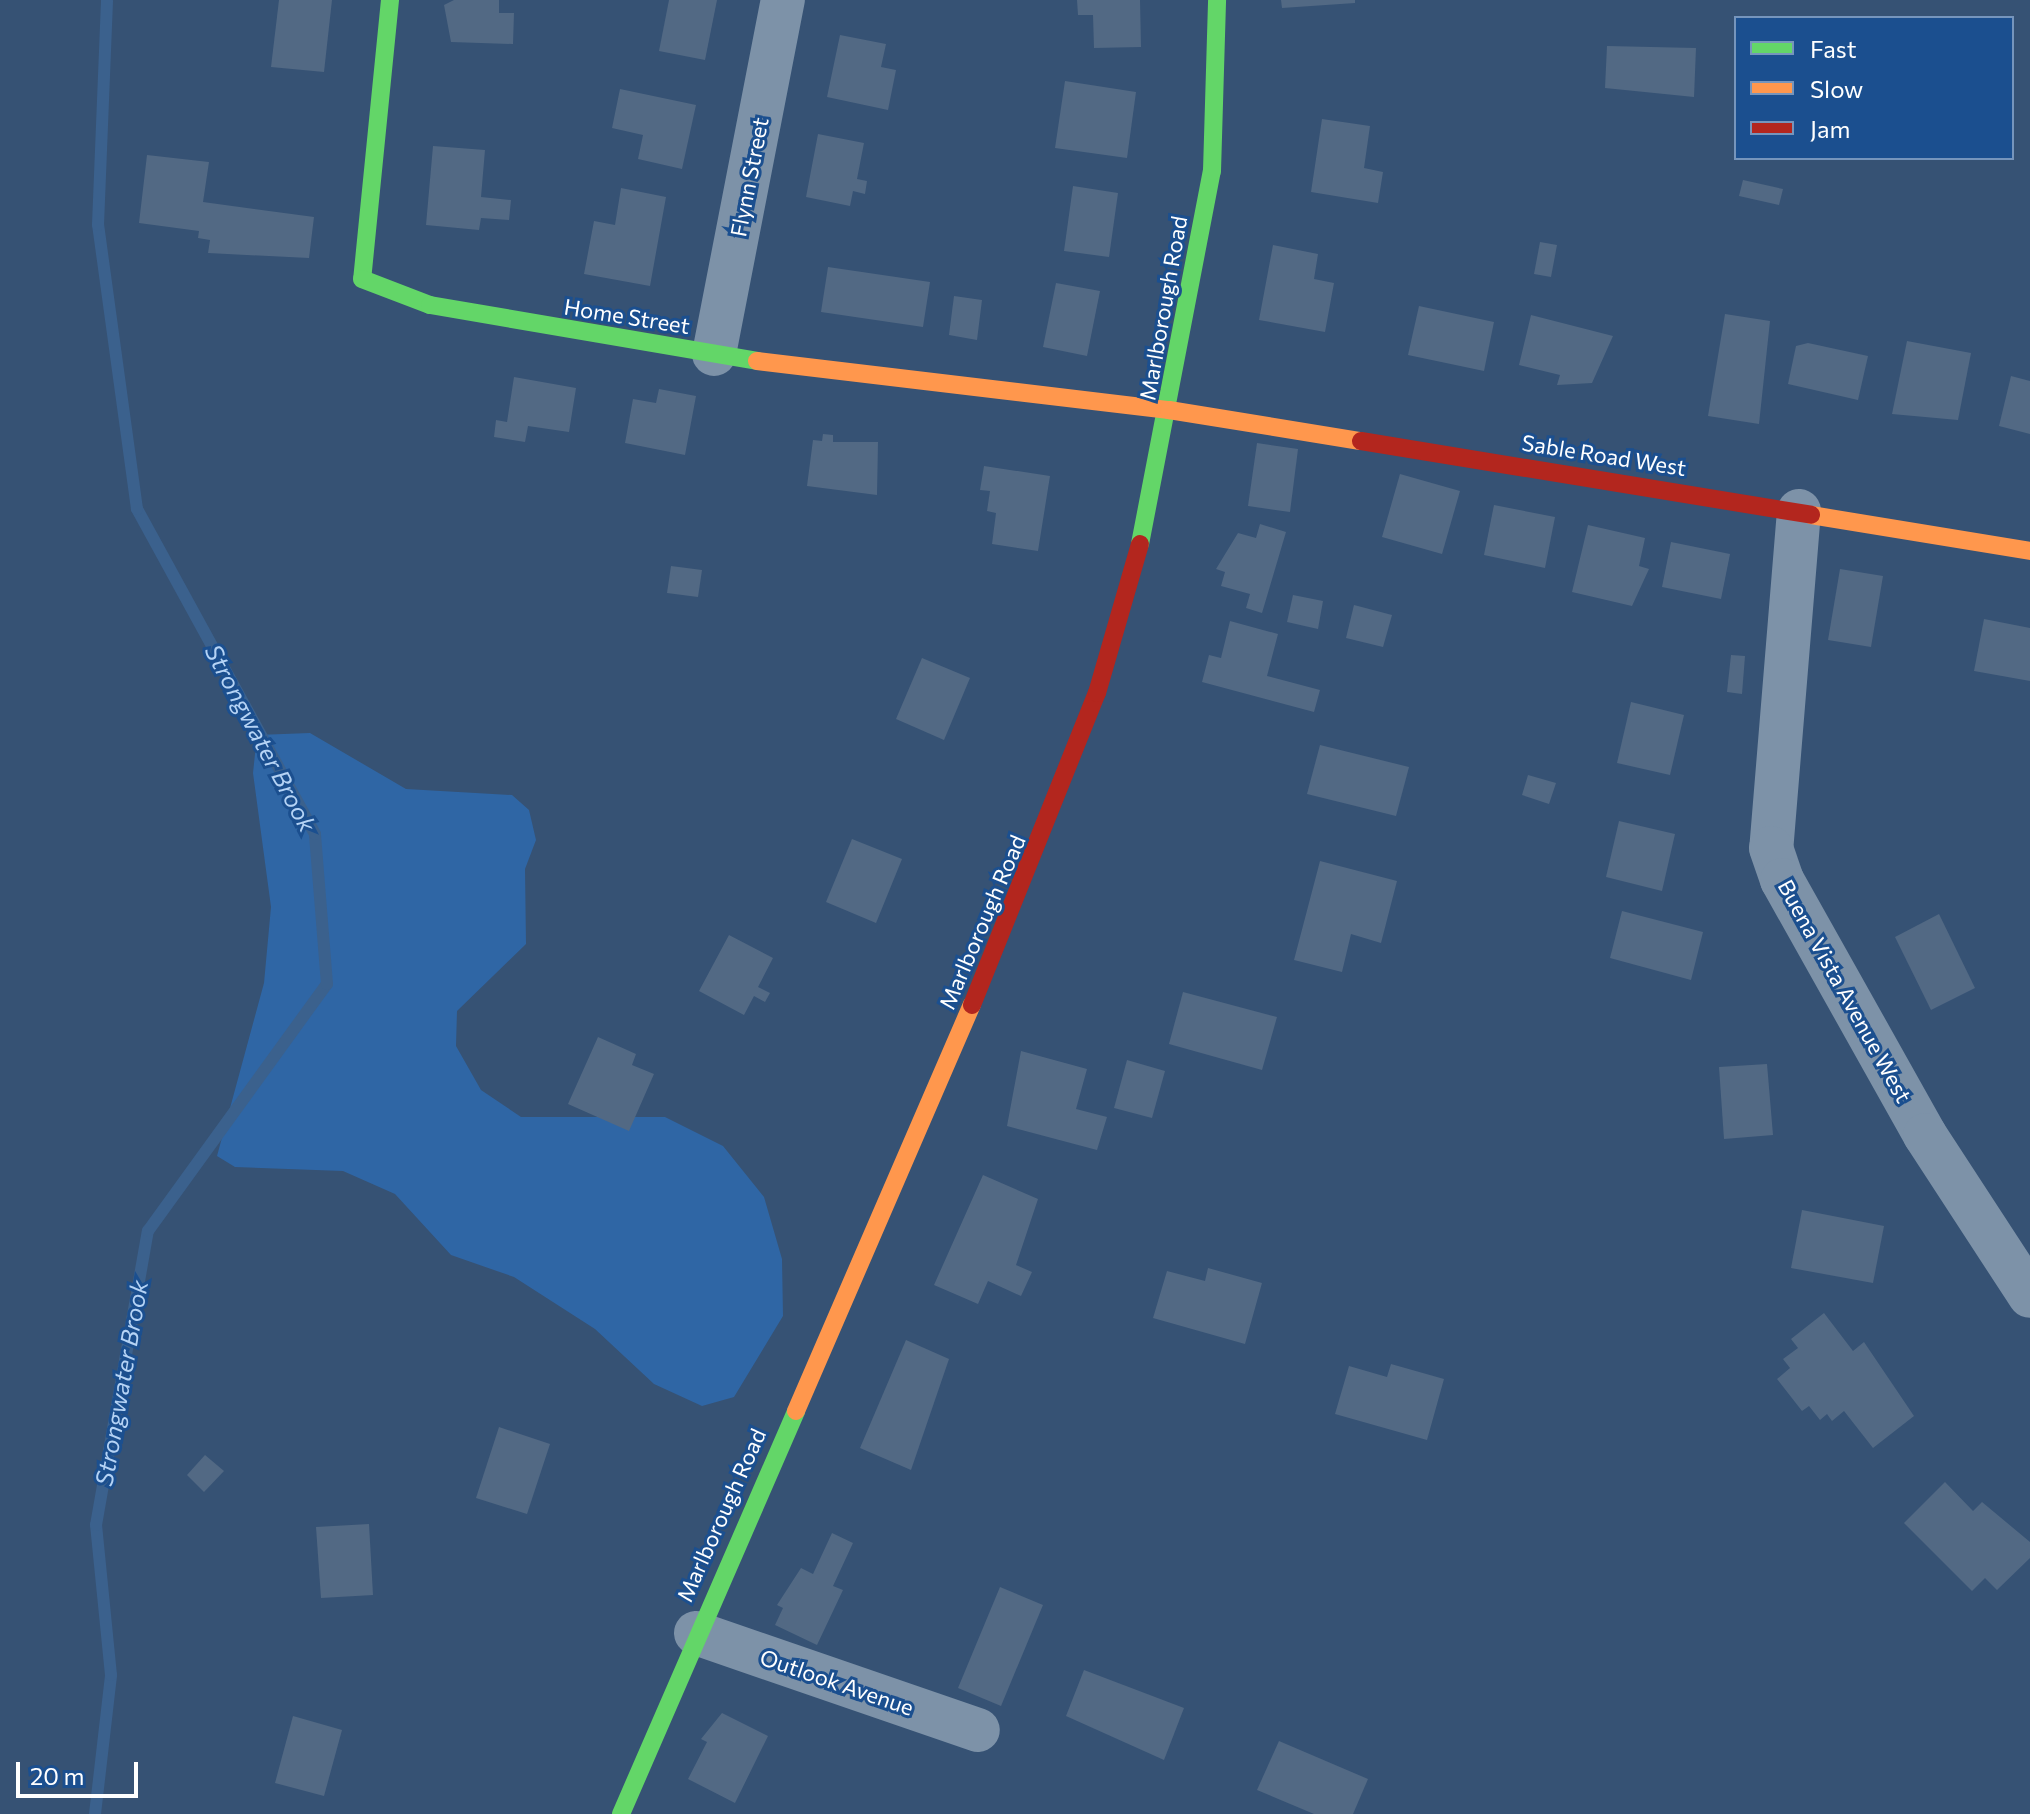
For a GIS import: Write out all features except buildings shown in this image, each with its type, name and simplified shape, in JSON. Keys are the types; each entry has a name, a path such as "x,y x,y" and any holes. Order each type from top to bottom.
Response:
{"street":[{"name":"Home Street","path":"390,0 362,279 467,316 714,354 1169,410"},
{"name":"Flynn Street","path":"714,354 783,0"},
{"name":"Marlborough Road","path":"621,1814 696,1633 1037,857 1131,586 1169,410 1217,126 1217,0"},
{"name":"Sable Road West","path":"1169,410 2030,551"},
{"name":"Buena Vista Avenue West","path":"1799,511 1771,848 1782,880 1925,1135 2030,1296"},
{"name":"Outlook Avenue","path":"696,1633 978,1730"}],"shaded area":[{"path":"310,733 406,789 512,795 529,810 536,840 525,869 526,944 457,1011 456,1046 481,1090 521,1117 665,1117 723,1146 764,1197 782,1259 783,1316 734,1397 702,1406 654,1384 595,1329 514,1277 451,1255 395,1194 343,1171 235,1167 217,1156 264,983 271,907 253,773 257,735"}],"waterway":[{"name":"Strongwater Brook","path":"95,1814 111,1675 96,1525 148,1231 327,984 315,834 137,509 98,225 107,1"}],"traffic: fast":[{"path":"390,0 362,279 430,305 757,361"},
{"path":"1140,544 1212,171 1217,0"},
{"path":"621,1814 796,1411"}],"traffic: slow":[{"path":"757,361 1169,410 1361,441"},
{"path":"1811,515 2030,551"},
{"path":"796,1411 972,1005"}],"traffic: jam":[{"path":"1361,441 1811,515"},
{"path":"972,1005 1097,693 1140,544"}]}
